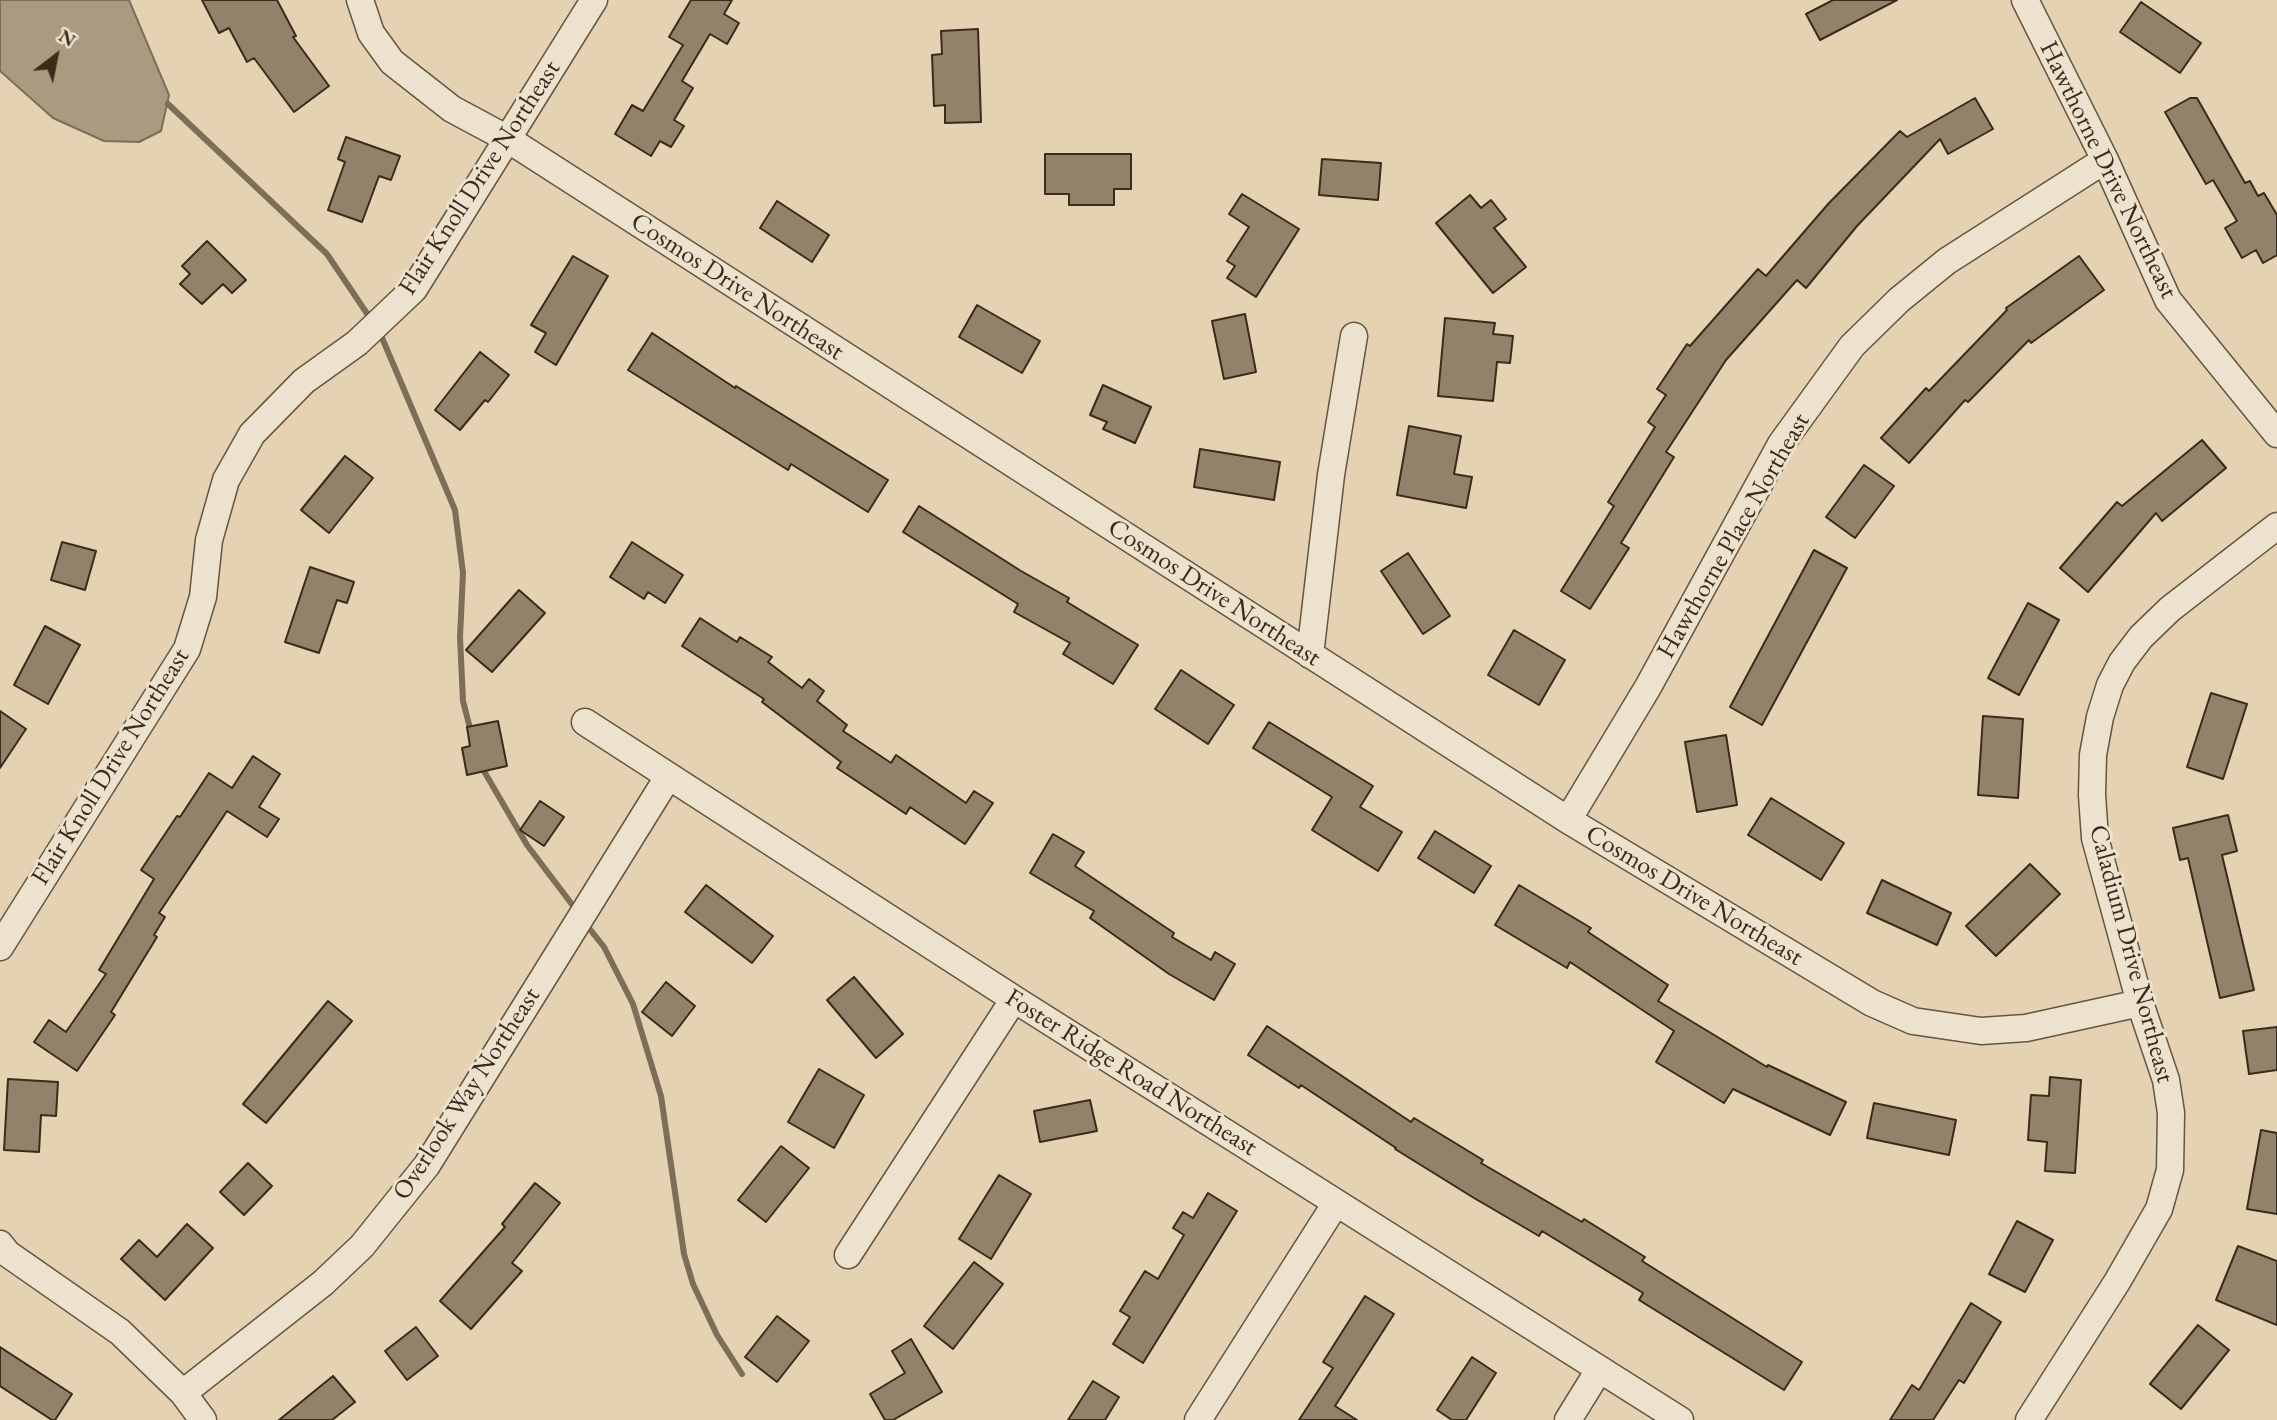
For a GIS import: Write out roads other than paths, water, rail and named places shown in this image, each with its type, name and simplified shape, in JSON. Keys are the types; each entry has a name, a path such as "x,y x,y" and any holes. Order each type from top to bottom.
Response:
{"street":[{"name":"Cosmos Drive Northeast","path":"360,0 371,33 392,62 452,109 506,138 1568,820 1872,1003 1913,1021 1981,1031 2026,1028 2140,1003"},
{"name":"Flair Knoll Drive Northeast","path":"0,947 187,649 203,597 209,540 226,480 252,434 304,381 356,343 414,289 594,0"},
{"name":"Hawthorne Drive Northeast","path":"2025,0 2105,160 2168,300 2277,434"},
{"name":"Hawthorne Place Northeast","path":"1568,820 1648,687 1781,444 1852,346 1899,300 1947,261 2105,160"},
{"path":"1310,654 1332,475 1354,336"},
{"name":"Caladium Drive Northeast","path":"2029,1420 2118,1282 2159,1209 2170,1170 2171,1113 2166,1080 2140,1003 2095,838 2093,755 2100,718 2110,685 2122,662 2141,637 2170,609 2277,526"},
{"name":"Foster Ridge Road Northeast","path":"585,722 1014,999 1680,1420"},
{"name":"Overlook Way Northeast","path":"183,1393 323,1283 362,1246 427,1165 668,777"},
{"path":"848,1255 1014,999"},
{"path":"1198,1420 1336,1203"},
{"path":"0,1244 8,1254 120,1332 183,1393 203,1420"},
{"path":"1568,1420 1599,1370"}],"waterway":[{"path":"168,104 327,254 372,321"},
{"path":"380,333 455,510 463,573 460,637 463,701 471,732"},
{"path":"481,766 527,845 577,911"},
{"path":"585,923 604,947 633,1004 661,1096 684,1254 693,1284 717,1335 742,1374"}]}
